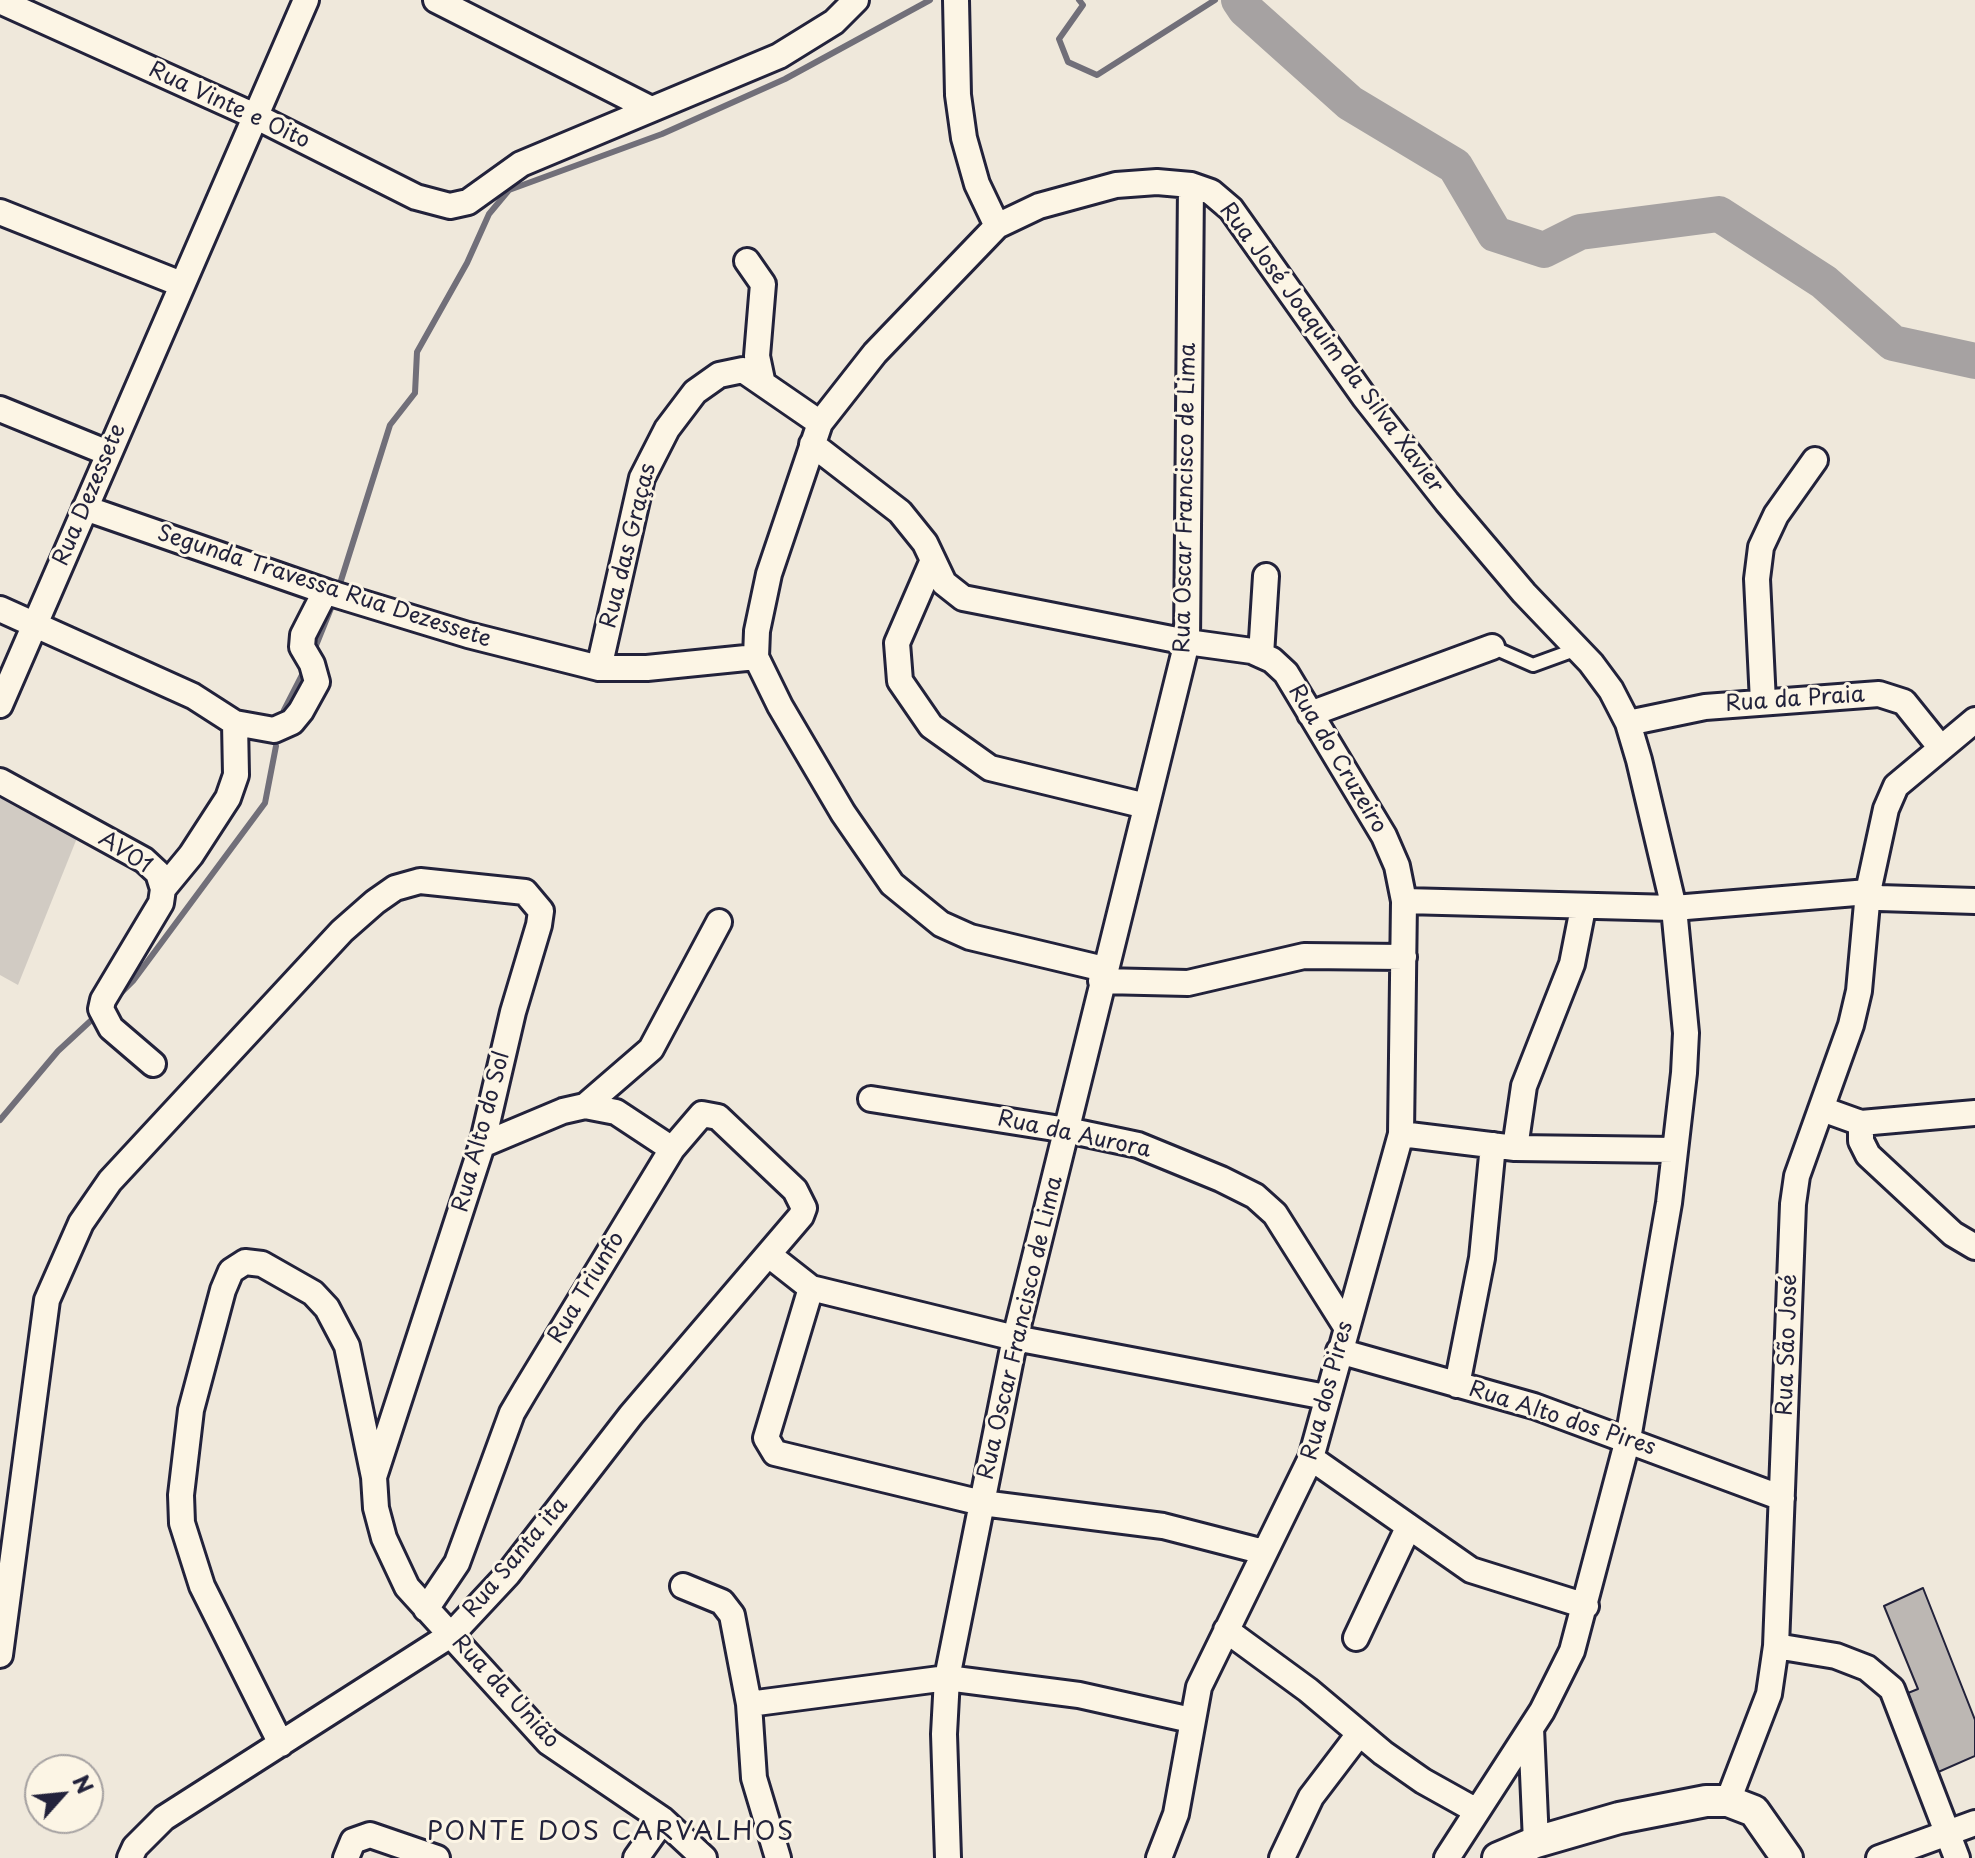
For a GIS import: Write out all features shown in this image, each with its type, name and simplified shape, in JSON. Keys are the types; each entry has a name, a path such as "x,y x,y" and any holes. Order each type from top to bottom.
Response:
{"street":[{"name":"Rua Dezessete","path":"0,705 306,0"},
{"path":"436,0 649,108 779,56 834,22 856,0"},
{"name":"Rua Vinte e Oito","path":"0,1 257,117 416,197 450,206 460,205 521,164 649,108"},
{"path":"956,3 958,95 964,138 977,184 997,226"},
{"name":"Rua José Joaquim da Silva Xavier","path":"756,657 757,631 769,574 816,433 875,353 997,226 1039,206 1116,185 1157,182 1191,185 1211,192 1231,209 1365,398 1524,593 1611,690 1628,723 1674,908 1686,1033 1669,1203 1628,1439 1572,1651 1531,1728 1475,1810 1447,1858"},
{"name":"Rua Oscar Francisco de Lima","path":"948,1858 944,1734 947,1678 1015,1338 1102,975 1187,642 1191,185"},
{"path":"0,212 181,284"},
{"path":"747,261 763,284 757,356 762,380"},
{"name":"Rua das Graças","path":"599,668 642,478 667,429 695,392 719,375 743,370 762,380 900,512 915,528 933,560"},
{"path":"0,409 108,453"},
{"path":"1763,702 1757,579 1761,547 1776,515 1815,460"},
{"name":"Segunda Travessa Rua Dezessete","path":"85,508 334,594 468,635 599,668 647,668 756,657"},
{"path":"933,560 897,643 900,681 931,726 990,768 1146,806"},
{"name":"Rua do Cruzeiro","path":"933,560 944,583 963,598 1187,642 1252,651 1286,673 1384,836 1397,866 1404,901"},
{"path":"1261,655 1266,576"},
{"path":"0,609 35,622 193,696 235,723 274,730 292,722 317,682 303,635 334,594"},
{"path":"1310,714 1492,647"},
{"path":"756,657 780,706 835,800 892,884 941,924 970,937 1102,975 1188,983 1304,956 1404,957"},
{"name":"Rua da Praia","path":"1628,723 1682,710 1879,694 1895,697 1915,714 1941,748"},
{"name":"Rua São José","path":"1728,1801 1769,1694 1776,1646 1793,1204 1797,1176 1822,1109 1859,991 1868,892 1886,809 1896,786 1975,720"},
{"path":"163,889 191,855 228,798 236,775 235,723"},
{"name":"AV01","path":"0,781 144,860 158,873 163,889 161,903 103,1000 103,1014 153,1064"},
{"name":"Rua Alto do Sol","path":"0,1655 47,1300 81,1223 110,1181 342,931 395,888 420,881 525,892 541,911 482,1145 374,1477"},
{"path":"1404,901 1674,908 1868,892 1879,898 1975,901"},
{"name":"Rua dos Pires","path":"1159,1858 1176,1814 1199,1687 1311,1458 1345,1325 1401,1134 1404,901"},
{"path":"1457,1385 1504,1146 1572,964 1583,908"},
{"path":"585,1106 651,1049 719,922"},
{"name":"Rua da Aurora","path":"871,1099 1067,1130 1138,1145 1181,1160 1255,1196 1275,1214 1345,1325"},
{"path":"482,1145 563,1111 585,1106 616,1112 672,1149"},
{"path":"1822,1109 1861,1123 1975,1113"},
{"name":"Rua Triunfo","path":"426,1609 457,1563 512,1413 672,1149 695,1119 710,1114 795,1190 804,1208 801,1216"},
{"path":"1861,1123 1861,1141 1868,1155 1953,1234 1975,1247"},
{"path":"1401,1134 1504,1146 1674,1150"},
{"name":"Rua Santa ita","path":"130,1858 135,1847 164,1818 452,1634 508,1574 631,1415 801,1216"},
{"path":"769,1255 811,1288 1015,1338 1326,1397"},
{"name":"Rua da União","path":"281,1744 202,1586 189,1553 182,1523 181,1495 191,1410 223,1290 231,1271 245,1262 262,1264 313,1293 327,1308 347,1346 384,1538 407,1587 548,1742 663,1820 704,1858"},
{"path":"811,1288 766,1438 768,1446 788,1459 982,1503 1163,1526 1264,1552"},
{"name":"Rua Alto dos Pires","path":"1339,1351 1534,1406 1782,1498"},
{"path":"1311,1458 1471,1570 1586,1606"},
{"path":"1356,1638 1408,1528"},
{"path":"683,1586 722,1602 732,1615 749,1704 754,1778 778,1858"},
{"path":"1226,1630 1423,1781 1475,1810"},
{"path":"1776,1646 1836,1656 1883,1678 1902,1707 1957,1858"},
{"path":"749,1704 947,1678 1079,1695 1191,1720"},
{"path":"1531,1728 1536,1842"},
{"path":"1282,1858 1311,1797 1359,1734"},
{"path":"1498,1858 1536,1842 1669,1806 1728,1801 1754,1811 1787,1858"},
{"path":"636,1858 663,1820"},
{"path":"1879,1858 1975,1823"},
{"path":"346,1858 353,1841 370,1835 437,1858"}],"lane":[{"path":"1492,647 1533,665 1577,649"}],"shaded area":[{"path":"0,788 79,833 18,985 0,975"}],"building":[{"path":"1923,1588 1975,1720 1975,1756 1936,1773 1908,1693 1918,1689 1884,1606"}],"waterway":[{"path":"338,590 390,425 415,393 417,352 467,263 489,214 509,190 662,134 785,79 930,0"},
{"path":"1079,0 1083,5 1059,39 1068,62 1097,75 1215,0"},
{"path":"1239,0 1245,9 1350,103 1455,166 1495,234 1544,250 1580,232 1719,214 1824,282 1893,343 1975,361"},
{"path":"313,653 334,601"},
{"path":"284,710 306,667"},
{"path":"118,996 133,981 265,803 276,746"},
{"path":"0,1120 58,1051 98,1014"}],"district":[{"name":"PONTE DOS CARVALHOS","path":"611,1833"}]}
